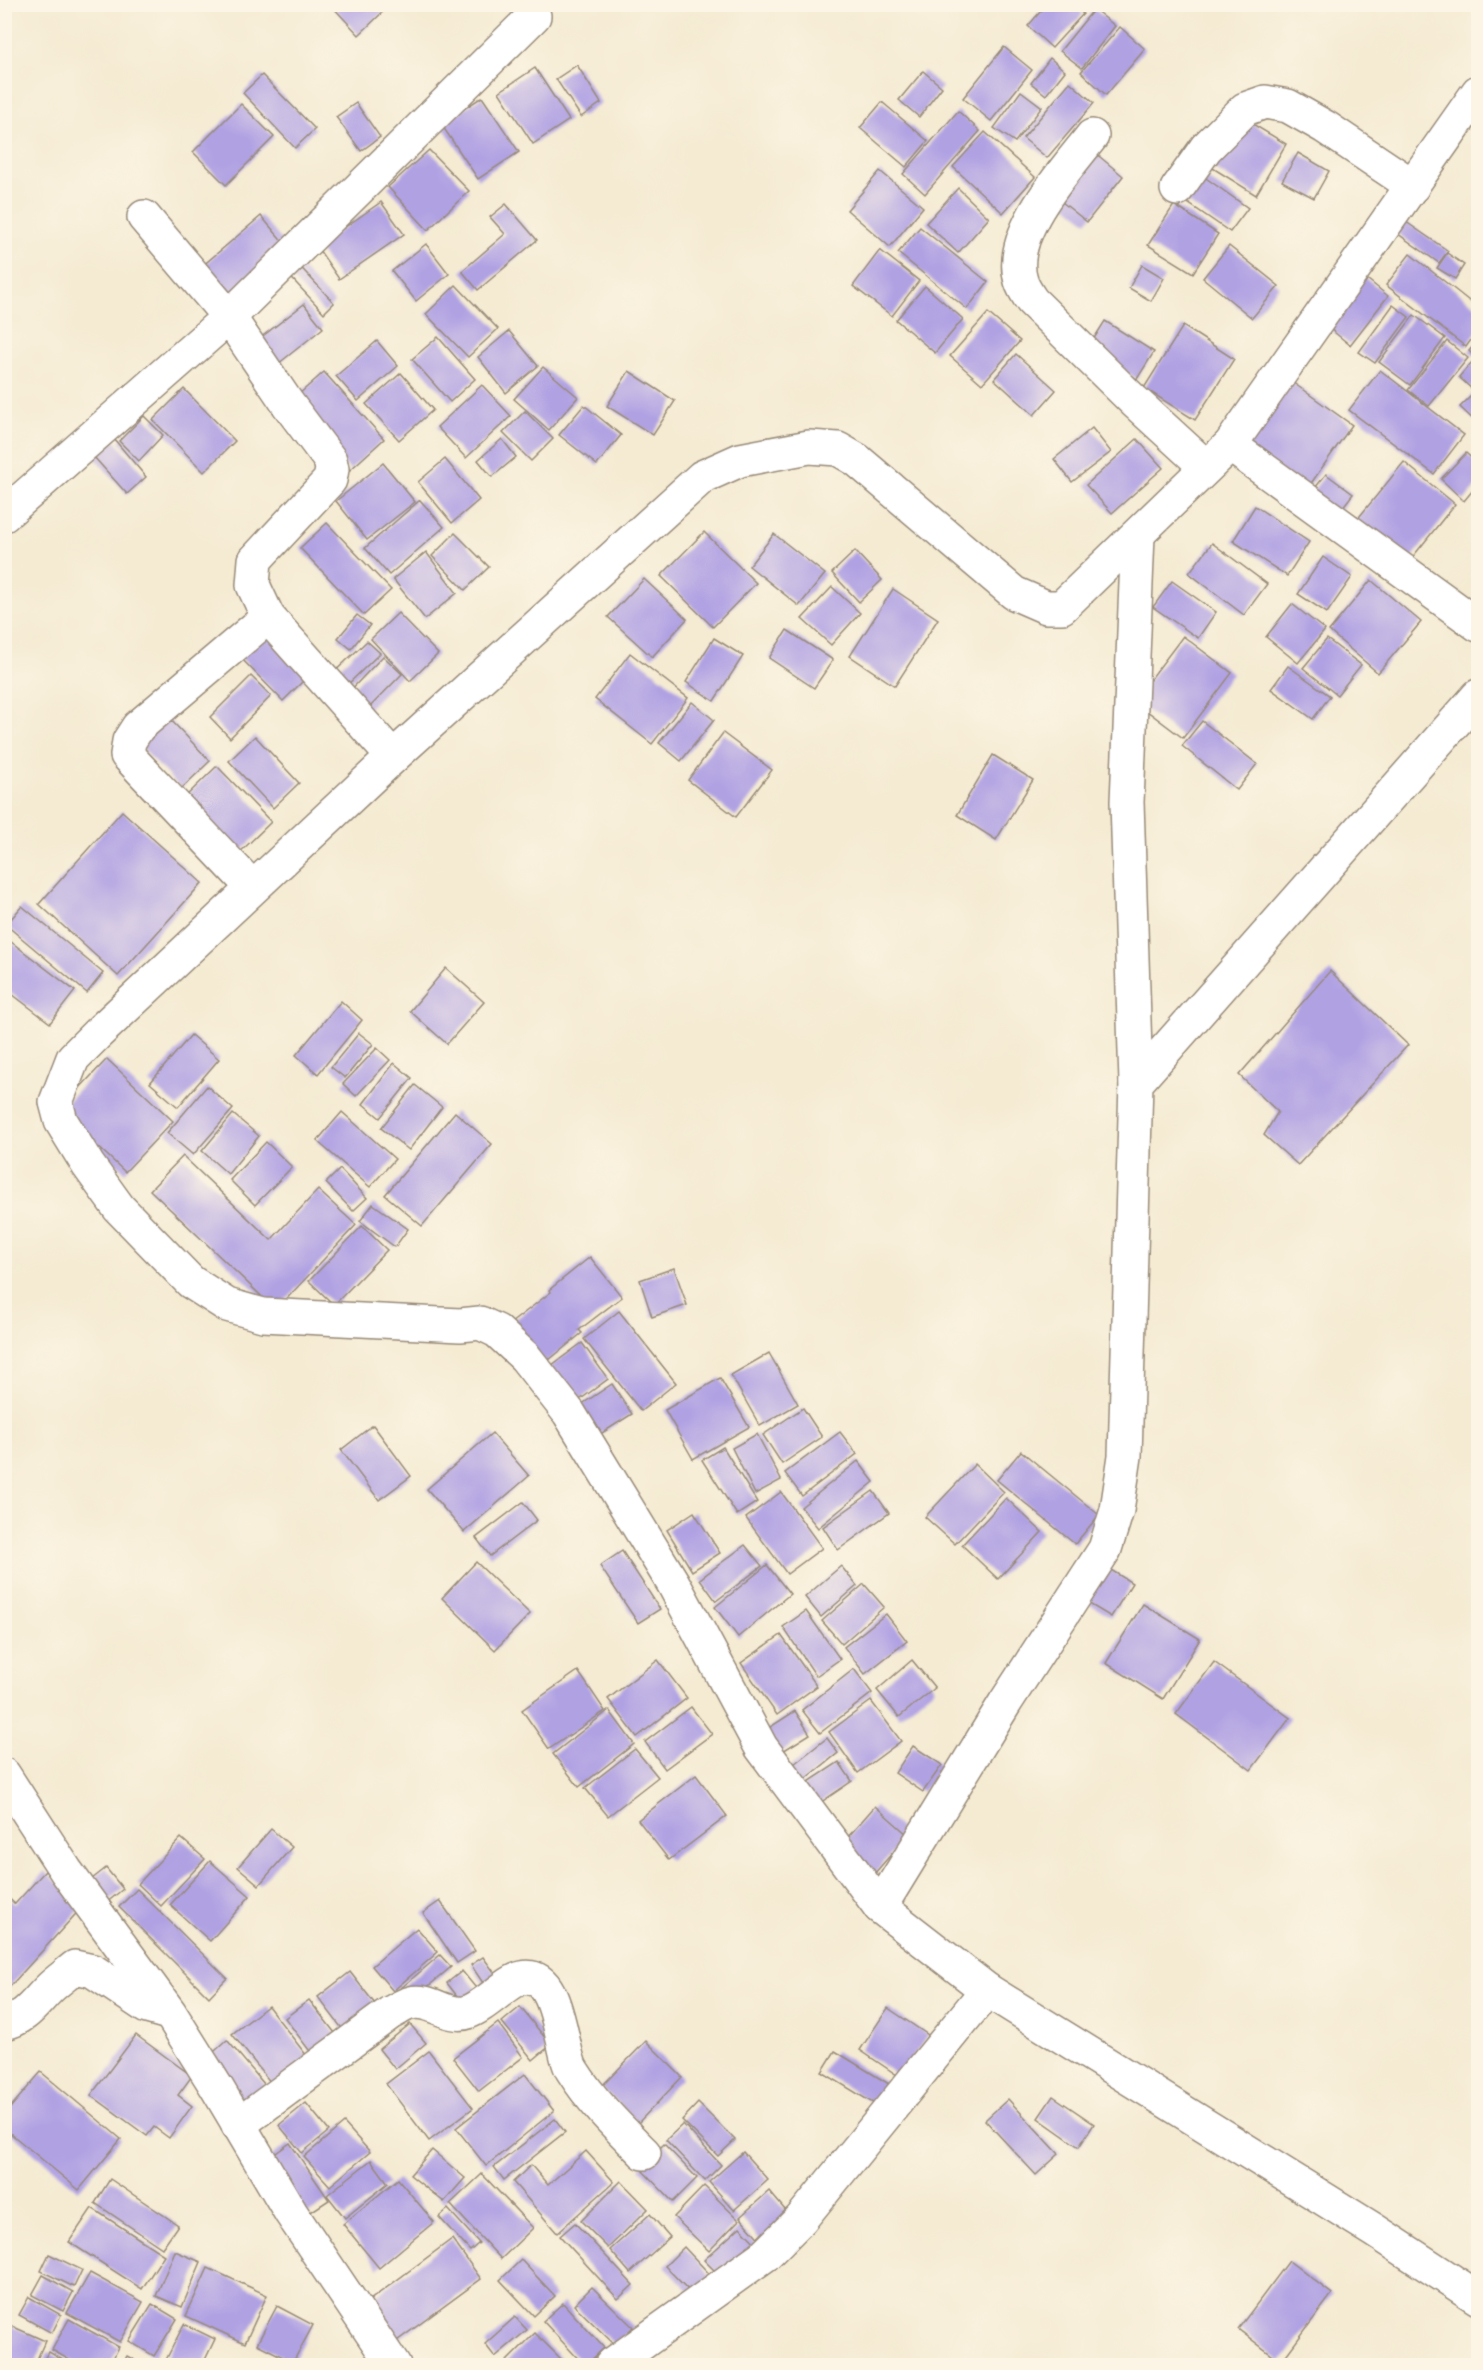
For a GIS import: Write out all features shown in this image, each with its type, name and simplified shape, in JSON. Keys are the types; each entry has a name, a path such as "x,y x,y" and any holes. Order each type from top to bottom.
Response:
{"street":[{"path":"4,515 229,317 534,16"},
{"path":"1479,92 1230,445 1062,607 1046,607 1014,593 856,460 838,449 809,447 740,460 702,477 252,887 73,1058 56,1102 61,1120 88,1165 119,1208 191,1282 227,1305 263,1315 460,1325 480,1323 489,1325 504,1337 525,1357 569,1413 673,1583 761,1747 880,1907 987,1990 1374,2230 1479,2298"},
{"path":"1177,189 1206,148 1229,124 1245,109 1265,102 1287,106 1325,127 1413,186"},
{"path":"1092,136 1053,187 1028,225 1018,254 1020,280 1032,301 1134,401 1206,467"},
{"path":"144,217 229,317 288,405 330,459 332,469 330,480 255,560 253,585 268,616 393,757"},
{"path":"1230,445 1479,625"},
{"path":"880,1907 1005,1703 1105,1549 1117,1510 1125,1456 1136,1083 1127,802 1138,535"},
{"path":"252,887 127,755 129,741 138,727 268,616"},
{"path":"1136,1083 1479,696"},
{"path":"4,1776 66,1871 170,2013 291,2213 394,2366"},
{"path":"4,2023 12,2022 26,2014 53,1985 75,1967 93,1971 147,2007 170,2013"},
{"path":"238,2125 390,2013 412,2002 435,2006 456,2014 468,2012 522,1978 533,1979 543,1984 553,2001 570,2067 596,2104 644,2153"},
{"path":"613,2365 765,2255 801,2219 987,1990"}],"building":[{"path":"330,4 391,4 359,35"},
{"path":"1047,4 1073,4 1083,14 1052,48 1028,26"},
{"path":"1094,9 1115,26 1082,68 1060,51"},
{"path":"1120,27 1145,49 1106,95 1081,72"},
{"path":"1004,47 1032,70 991,121 963,98"},
{"path":"1050,58 1065,71 1046,95 1031,83"},
{"path":"577,65 601,103 581,117 556,79"},
{"path":"535,68 569,120 533,144 499,92"},
{"path":"923,71 942,87 919,117 899,100"},
{"path":"262,75 315,129 295,148 243,93"},
{"path":"1070,82 1094,103 1047,158 1023,138"},
{"path":"1021,91 1042,107 1015,142 994,128"},
{"path":"482,97 519,152 478,179 441,124"},
{"path":"882,102 928,141 906,167 860,128"},
{"path":"356,103 380,137 361,151 336,117"},
{"path":"241,104 274,137 226,185 193,152"},
{"path":"958,111 980,131 925,194 903,174"},
{"path":"1241,117 1286,144 1256,195 1211,167"},
{"path":"985,132 1035,177 1003,213 953,167"},
{"path":"429,150 469,191 428,230 388,187"},
{"path":"1094,152 1123,176 1087,222 1057,198"},
{"path":"1298,153 1329,171 1314,198 1282,181"},
{"path":"880,171 923,207 890,247 847,210"},
{"path":"1203,176 1248,208 1230,232 1185,201"},
{"path":"958,188 989,218 958,253 926,223"},
{"path":"381,202 404,234 339,279 317,247"},
{"path":"506,204 537,240 478,290 462,271 505,234 490,217"},
{"path":"1174,205 1218,234 1193,273 1148,245"},
{"path":"1396,215 1448,251 1439,263 1387,226"},
{"path":"261,216 291,251 224,309 194,273"},
{"path":"920,227 988,282 967,309 898,253"},
{"path":"426,244 449,274 416,301 392,271"},
{"path":"1229,246 1279,286 1252,318 1203,278"},
{"path":"880,250 919,281 892,316 853,286"},
{"path":"1447,253 1464,265 1455,279 1437,268"},
{"path":"1410,254 1478,308 1478,330 1466,347 1386,285"},
{"path":"293,259 334,303 324,313 283,269"},
{"path":"1142,265 1164,278 1151,301 1129,288"},
{"path":"1362,275 1388,296 1350,345 1324,324"},
{"path":"456,285 498,329 468,357 426,314"},
{"path":"925,286 963,319 935,353 896,320"},
{"path":"304,304 323,328 278,364 259,339"},
{"path":"1393,305 1409,317 1375,363 1359,352"},
{"path":"988,313 1020,341 982,384 950,356"},
{"path":"1414,315 1445,338 1410,385 1379,362"},
{"path":"1105,321 1154,352 1137,379 1088,348"},
{"path":"1183,326 1234,359 1195,420 1144,388"},
{"path":"509,331 538,366 506,393 478,357"},
{"path":"438,337 475,379 450,402 412,359"},
{"path":"377,341 398,366 358,401 336,376"},
{"path":"1447,341 1468,358 1429,406 1408,390"},
{"path":"1478,341 1478,360 1469,351"},
{"path":"1016,354 1056,390 1034,415 994,379"},
{"path":"1472,362 1478,368 1478,424 1460,407 1475,392 1459,377"},
{"path":"543,367 578,397 549,430 514,399"},
{"path":"1380,370 1464,435 1434,474 1349,410"},
{"path":"629,371 675,401 653,435 607,406"},
{"path":"324,372 384,439 350,470 289,403"},
{"path":"401,373 433,410 399,440 366,404"},
{"path":"1292,382 1352,425 1305,492 1244,450"},
{"path":"482,385 511,416 466,458 437,427"},
{"path":"184,389 235,441 204,472 153,420"},
{"path":"584,405 621,435 597,465 559,435"},
{"path":"525,411 553,439 531,461 503,433"},
{"path":"144,416 163,435 139,461 119,441"},
{"path":"1092,428 1111,452 1072,482 1054,459"},
{"path":"114,439 146,477 127,494 94,457"},
{"path":"502,439 516,457 492,477 478,460"},
{"path":"1137,439 1163,468 1112,513 1086,485"},
{"path":"1466,453 1478,464 1478,484 1464,501 1441,479"},
{"path":"445,459 479,500 452,523 418,482"},
{"path":"1404,462 1455,504 1403,569 1351,527"},
{"path":"383,463 415,502 367,540 336,501"},
{"path":"1326,474 1353,494 1335,517 1308,497"},
{"path":"420,500 444,527 389,575 365,548"},
{"path":"1255,506 1309,542 1287,576 1233,541"},
{"path":"327,523 391,590 364,615 300,548"},
{"path":"704,532 756,583 713,627 661,576"},
{"path":"455,533 489,567 465,590 432,556"},
{"path":"774,534 825,574 799,606 749,566"},
{"path":"1212,543 1267,584 1244,615 1189,573"},
{"path":"855,551 882,580 859,602 832,573"},
{"path":"426,552 457,593 425,619 393,579"},
{"path":"1323,557 1352,577 1327,613 1298,594"},
{"path":"644,579 687,619 652,657 608,617"},
{"path":"1371,580 1421,622 1378,673 1329,631"},
{"path":"1172,581 1216,612 1198,638 1153,607"},
{"path":"832,587 860,613 831,645 802,619"},
{"path":"893,589 938,619 895,686 850,656"},
{"path":"1292,604 1325,630 1298,663 1266,637"},
{"path":"398,613 438,654 410,681 371,639"},
{"path":"357,615 370,625 351,649 338,638"},
{"path":"264,629 309,675 283,701 238,655"},
{"path":"787,630 833,660 814,688 769,658"},
{"path":"1183,636 1232,673 1183,738 1134,701"},
{"path":"714,638 743,656 714,701 686,682"},
{"path":"1327,639 1361,665 1337,695 1303,668"},
{"path":"367,641 380,653 342,690 329,677"},
{"path":"630,653 688,698 652,744 595,699"},
{"path":"383,656 402,674 363,714 345,696"},
{"path":"1288,666 1330,696 1313,719 1271,689"},
{"path":"251,676 271,696 230,738 210,717"},
{"path":"692,702 714,720 681,761 659,743"},
{"path":"168,717 210,761 181,789 139,745"},
{"path":"1202,721 1257,764 1237,790 1182,746"},
{"path":"723,733 772,770 736,817 688,780"},
{"path":"255,736 299,783 273,808 229,761"},
{"path":"993,755 1033,780 996,840 957,815"},
{"path":"217,766 271,822 234,858 180,802"},
{"path":"122,811 202,883 118,976 39,904"},
{"path":"22,906 103,973 87,993 6,925"},
{"path":"6,938 75,991 50,1023 4,988"},
{"path":"446,968 484,1002 447,1044 410,1011"},
{"path":"1330,971 1408,1045 1298,1165 1264,1135 1278,1112 1239,1075"},
{"path":"341,1001 362,1020 318,1074 296,1055"},
{"path":"359,1033 373,1044 345,1078 331,1067"},
{"path":"191,1035 219,1059 178,1107 150,1083"},
{"path":"377,1048 390,1060 356,1096 343,1084"},
{"path":"107,1059 173,1121 125,1172 59,1110"},
{"path":"394,1063 412,1078 380,1118 363,1104"},
{"path":"415,1085 442,1107 409,1150 381,1128"},
{"path":"207,1086 233,1109 193,1155 167,1133"},
{"path":"342,1112 395,1159 370,1187 317,1141"},
{"path":"455,1112 492,1144 422,1226 385,1195"},
{"path":"233,1114 259,1136 228,1174 202,1151"},
{"path":"266,1142 292,1167 255,1205 230,1180"},
{"path":"183,1156 271,1240 318,1190 356,1225 276,1310 150,1190"},
{"path":"340,1169 367,1198 353,1211 326,1183"},
{"path":"373,1204 408,1229 395,1247 360,1221"},
{"path":"362,1226 387,1250 334,1305 309,1281"},
{"path":"590,1257 622,1297 579,1330 582,1333 544,1364 511,1323 551,1292 549,1290"},
{"path":"674,1268 687,1305 652,1317 640,1280"},
{"path":"619,1311 676,1383 641,1411 584,1339"},
{"path":"582,1343 608,1379 570,1407 544,1371"},
{"path":"769,1353 798,1404 760,1426 731,1375"},
{"path":"720,1378 749,1427 693,1459 665,1410"},
{"path":"612,1384 632,1414 591,1440 572,1411"},
{"path":"803,1408 822,1437 782,1464 763,1435"},
{"path":"373,1425 411,1476 379,1500 341,1450"},
{"path":"840,1432 857,1454 802,1496 785,1473"},
{"path":"492,1433 529,1476 464,1532 427,1489"},
{"path":"757,1434 781,1480 755,1494 732,1448"},
{"path":"723,1447 757,1502 737,1515 702,1460"},
{"path":"1021,1451 1099,1515 1075,1544 997,1480"},
{"path":"858,1461 874,1482 818,1528 801,1507"},
{"path":"975,1464 1004,1492 955,1544 925,1517"},
{"path":"873,1491 889,1513 838,1550 823,1527"},
{"path":"781,1492 822,1548 787,1574 746,1518"},
{"path":"1006,1498 1042,1532 998,1579 962,1545"},
{"path":"523,1502 537,1520 490,1556 476,1538"},
{"path":"694,1512 720,1553 692,1571 667,1530"},
{"path":"745,1545 762,1566 716,1601 700,1579"},
{"path":"622,1551 660,1609 638,1623 600,1566"},
{"path":"476,1562 530,1614 495,1650 442,1598"},
{"path":"1098,1562 1132,1583 1111,1617 1076,1596"},
{"path":"767,1565 790,1594 738,1637 715,1607"},
{"path":"841,1566 857,1586 821,1617 805,1597"},
{"path":"864,1584 884,1607 842,1644 822,1621"},
{"path":"1143,1604 1200,1639 1163,1699 1106,1663"},
{"path":"806,1611 840,1659 816,1676 783,1627"},
{"path":"886,1614 907,1641 865,1674 844,1647"},
{"path":"781,1635 817,1686 777,1715 741,1663"},
{"path":"658,1660 687,1698 637,1737 608,1699"},
{"path":"912,1660 935,1688 899,1717 877,1690"},
{"path":"1214,1662 1290,1718 1251,1770 1176,1714"},
{"path":"854,1669 872,1693 820,1733 802,1710"},
{"path":"578,1671 605,1711 549,1749 522,1710"},
{"path":"871,1701 901,1741 858,1773 829,1732"},
{"path":"691,1707 712,1734 665,1769 645,1742"},
{"path":"609,1710 634,1744 579,1787 553,1754"},
{"path":"795,1711 810,1734 775,1756 761,1733"},
{"path":"827,1738 838,1753 797,1786 785,1771"},
{"path":"913,1746 942,1765 923,1792 895,1773"},
{"path":"635,1749 658,1777 608,1816 585,1788"},
{"path":"839,1762 852,1781 811,1809 798,1789"},
{"path":"696,1775 727,1816 669,1860 638,1820"},
{"path":"875,1806 908,1835 874,1874 841,1845"},
{"path":"271,1829 292,1847 259,1885 238,1867"},
{"path":"181,1838 205,1859 161,1906 138,1884"},
{"path":"210,1861 250,1896 210,1941 170,1905"},
{"path":"106,1868 123,1889 105,1904 87,1883"},
{"path":"45,1871 83,1906 4,1993 4,1894 15,1904"},
{"path":"137,1889 227,1978 209,1997 119,1907"},
{"path":"440,1901 475,1951 457,1963 423,1913"},
{"path":"417,1928 438,1952 393,1991 372,1966"},
{"path":"440,1955 451,1967 411,2001 401,1988"},
{"path":"483,1957 502,1983 489,1992 471,1965"},
{"path":"462,1971 480,1993 464,2005 447,1983"},
{"path":"350,1972 382,2013 350,2039 318,1997"},
{"path":"309,2000 343,2043 318,2062 285,2018"},
{"path":"268,2006 310,2060 275,2088 232,2034"},
{"path":"520,2007 551,2045 533,2060 502,2022"},
{"path":"888,2008 928,2035 900,2077 860,2050"},
{"path":"498,2023 523,2057 479,2091 453,2058"},
{"path":"410,2024 426,2043 395,2069 379,2049"},
{"path":"136,2035 192,2076 178,2095 192,2106 169,2138 154,2127 147,2136 91,2095"},
{"path":"227,2040 270,2091 248,2111 205,2060"},
{"path":"646,2041 682,2077 638,2123 601,2087"},
{"path":"429,2051 473,2108 429,2141 386,2084"},
{"path":"835,2051 889,2084 876,2105 822,2072"},
{"path":"41,2072 121,2139 79,2190 4,2128 4,2115"},
{"path":"525,2074 554,2111 486,2166 456,2128"},
{"path":"1053,2096 1094,2124 1079,2147 1038,2118"},
{"path":"1008,2099 1059,2154 1036,2175 985,2120"},
{"path":"306,2103 329,2131 302,2153 279,2125"},
{"path":"698,2103 735,2140 718,2156 682,2120"},
{"path":"555,2119 565,2132 504,2180 494,2167"},
{"path":"344,2123 370,2152 330,2186 304,2157"},
{"path":"683,2124 721,2165 705,2181 666,2140"},
{"path":"290,2143 329,2200 300,2219 262,2163"},
{"path":"664,2144 697,2178 673,2202 640,2168"},
{"path":"432,2150 465,2178 444,2202 410,2175"},
{"path":"586,2151 614,2182 557,2233 513,2182 531,2165 548,2185"},
{"path":"743,2152 768,2180 734,2210 709,2182"},
{"path":"371,2160 388,2183 345,2218 327,2195"},
{"path":"482,2174 533,2228 501,2259 450,2204"},
{"path":"110,2179 178,2225 162,2248 95,2203"},
{"path":"398,2179 434,2222 379,2268 343,2224"},
{"path":"621,2181 648,2209 608,2248 581,2221"},
{"path":"704,2186 739,2220 709,2251 674,2217"},
{"path":"769,2191 791,2217 762,2242 740,2217"},
{"path":"92,2208 164,2255 142,2289 69,2242"},
{"path":"448,2209 479,2243 470,2251 439,2217"},
{"path":"650,2214 670,2237 630,2273 610,2250"},
{"path":"575,2223 633,2285 618,2299 560,2236"},
{"path":"740,2227 758,2246 723,2279 704,2260"},
{"path":"452,2239 481,2279 390,2346 362,2306"},
{"path":"684,2247 717,2282 698,2300 665,2266"},
{"path":"175,2251 201,2262 182,2307 156,2296"},
{"path":"49,2254 82,2270 74,2287 41,2271"},
{"path":"521,2260 555,2296 534,2316 500,2280"},
{"path":"1289,2261 1332,2294 1281,2362 1238,2329"},
{"path":"208,2268 267,2295 245,2343 186,2316"},
{"path":"90,2273 143,2302 120,2342 67,2313"},
{"path":"43,2275 73,2292 63,2311 32,2295"},
{"path":"592,2287 633,2327 615,2345 574,2305"},
{"path":"29,2297 61,2315 52,2333 19,2315"},
{"path":"563,2303 604,2348 585,2366 543,2321"},
{"path":"152,2304 177,2319 154,2356 129,2341"},
{"path":"277,2306 313,2325 293,2362 257,2344"},
{"path":"515,2317 527,2330 495,2357 485,2344"},
{"path":"69,2319 119,2347 109,2366 80,2366 52,2350"},
{"path":"7,2324 45,2341 34,2366 16,2366 4,2360 4,2330"},
{"path":"184,2324 215,2339 202,2366 163,2366"},
{"path":"535,2333 568,2366 512,2366 507,2361"},
{"path":"49,2352 73,2366 42,2366"},
{"path":"127,2356 145,2366 121,2366"}]}
